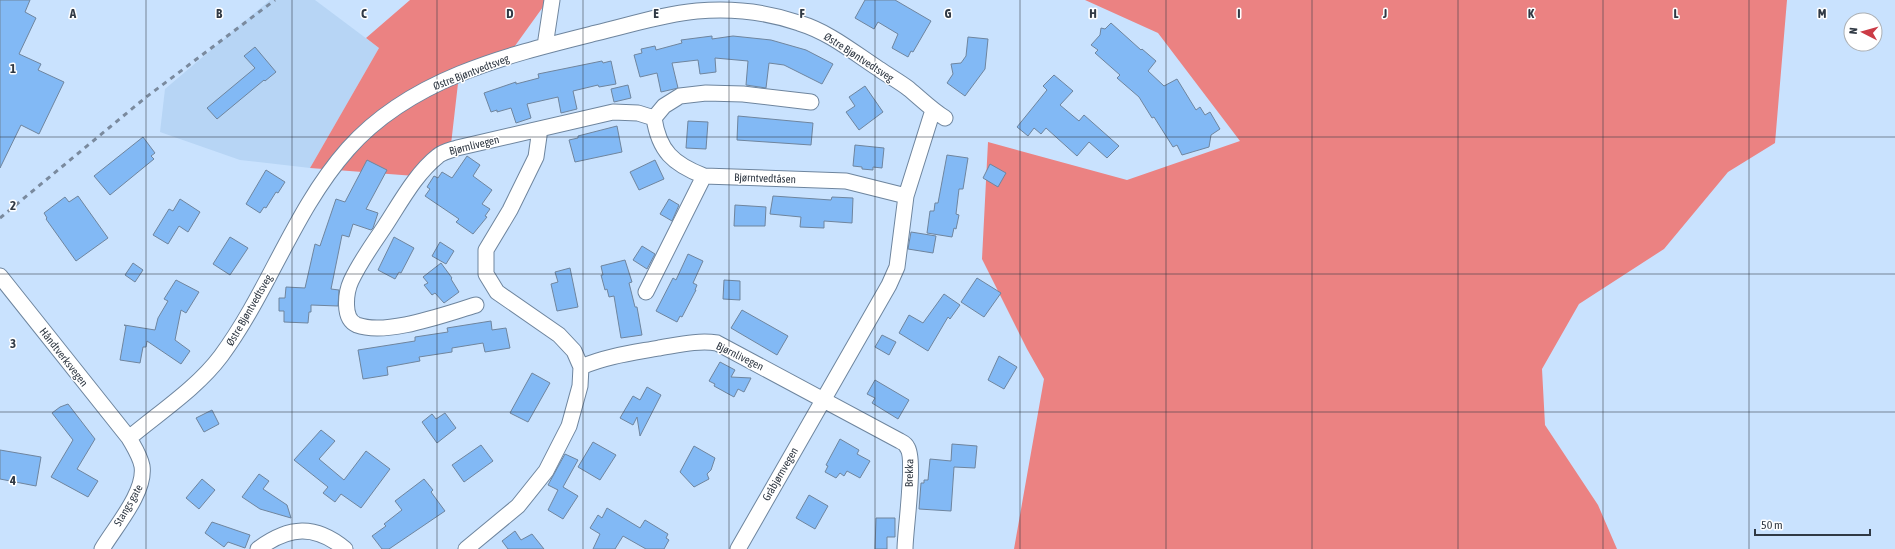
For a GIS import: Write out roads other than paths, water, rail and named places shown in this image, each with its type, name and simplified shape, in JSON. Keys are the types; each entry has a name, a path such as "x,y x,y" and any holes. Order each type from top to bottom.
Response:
{"street":[{"path":"545,46 552,0"},
{"name":"Østre Bjøntvedtsveg","path":"129,438 193,386 220,358 256,300 284,247 318,189 333,167 361,135 392,110 430,87 481,66 545,46 668,15 698,11 750,11 800,23 824,33 908,88 939,114 906,196"},
{"path":"466,549 518,506 546,471 569,426 580,386 581,367 574,351 559,335 497,292 486,274 486,250 510,210 536,157 540,129 613,112 638,113 654,118 664,106 680,96 706,93 743,94 811,102"},
{"name":"Bjørntvedtåsen","path":"654,118 657,135 672,160 686,169 704,176 846,181 906,196"},
{"name":"Bjørnlivegen","path":"476,305 406,324 377,329 356,324 348,315 346,302 351,282 365,257 411,185 438,155 457,148 540,129"},
{"path":"646,292 704,176"},
{"path":"822,400 892,279 897,267 906,196"},
{"name":"Håndtverksvegen","path":"0,276 129,438"},
{"name":"Bjørnlivegen","path":"581,367 613,356 706,342 717,344 732,350 822,400"},
{"name":"Gråbjørnvegen","path":"738,549 822,400"},
{"name":"Brekka","path":"822,400 900,441 908,447 910,478 905,549"},
{"name":"Stangs gate","path":"102,549 142,482 142,466 137,452 129,438"},
{"path":"258,549 287,532 308,530 332,539 345,549"}],"railway":[{"path":"0,218 145,98 275,0"}]}
